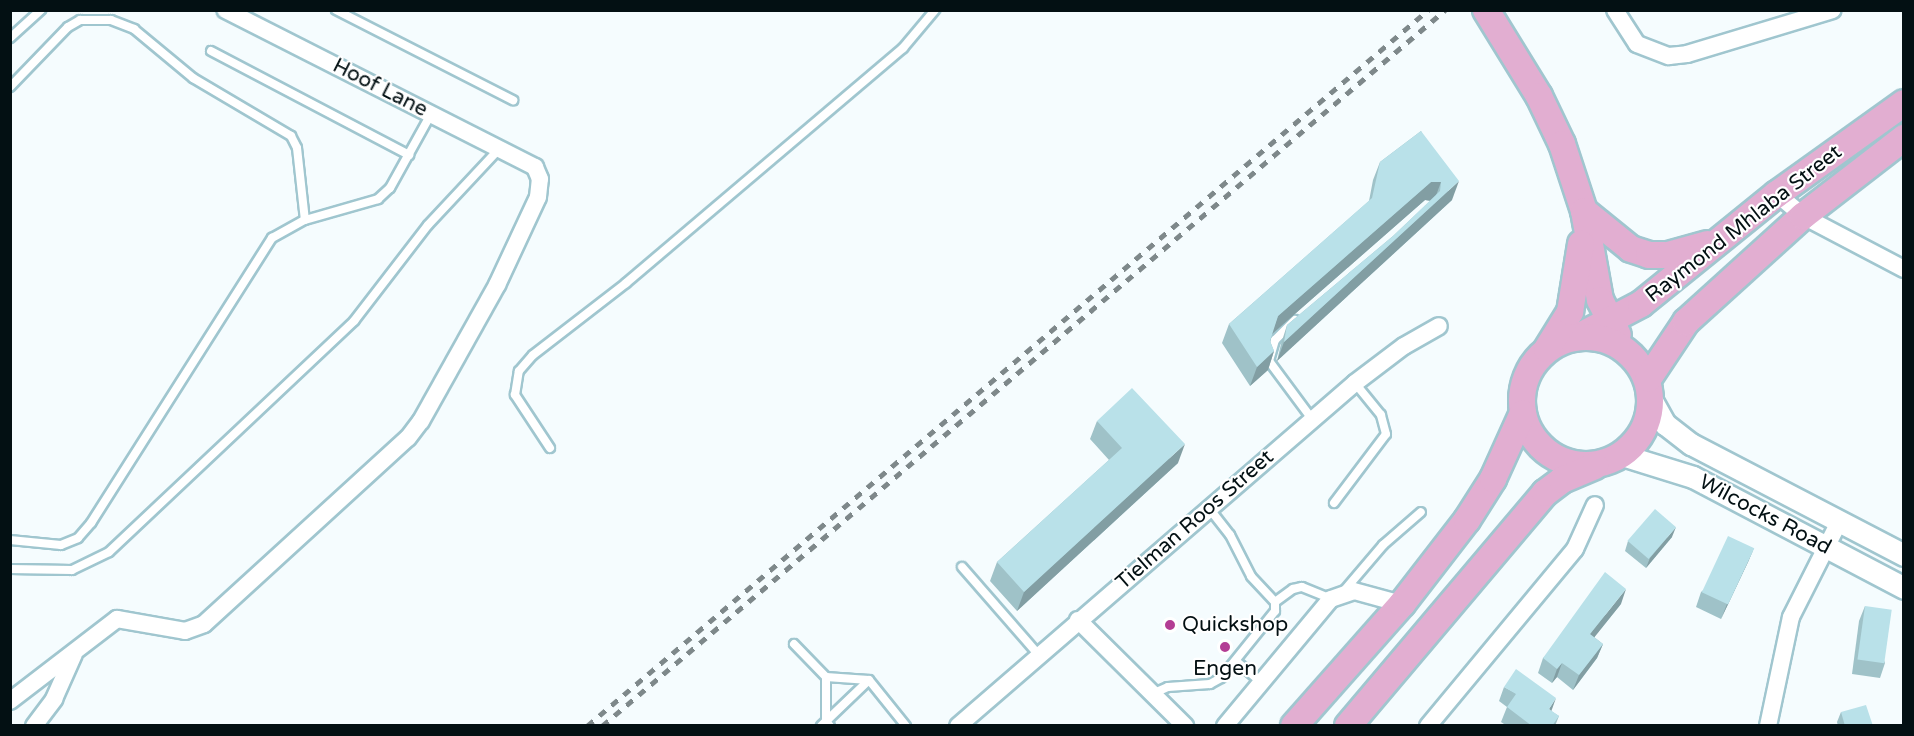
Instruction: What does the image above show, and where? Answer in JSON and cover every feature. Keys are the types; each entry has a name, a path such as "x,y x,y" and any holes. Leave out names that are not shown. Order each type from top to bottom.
{"main road":[{"path":"1486,10 1539,96 1562,144 1584,211 1600,300 1649,389"},
{"name":"Raymond Mhlaba Street","path":"1547,349 1580,336 1641,304 1777,195 1904,103"},
{"name":"Raymond Mhlaba Street","path":"1348,726 1545,493 1562,480 1612,460 1638,440 1648,421 1649,389 1686,322 1803,216 1904,138"},
{"path":"1584,211 1612,237 1649,255 1668,255 1724,238"},
{"path":"1294,726 1402,604 1493,479 1523,413 1526,378 1570,312 1578,279 1584,211"},
{"path":"1580,336 1598,337 1625,349"},
{"path":"1523,413 1530,433 1543,449 1560,460 1581,465 1612,460"}],"street":[{"name":"Hoof Lane","path":"75,654 105,625 117,619 185,631 204,624 415,430 521,237 540,188 535,167 225,10"},
{"path":"1615,10 1637,44 1669,56 1833,10"},
{"path":"1777,195 1803,216 1904,269"},
{"name":"Tielman Roos Street","path":"958,726 1038,654 1355,383 1404,346 1440,326"},
{"name":"Wilcocks Road","path":"1649,389 1665,424 1691,444 1904,555"},
{"name":"Wilcocks Road","path":"1612,460 1693,477 1904,588"},
{"path":"1428,726 1575,549 1595,505"},
{"path":"1773,722 1780,654 1791,617 1839,522"},
{"path":"1225,726 1337,595 1354,591 1402,604"},
{"path":"1078,620 1185,726"},
{"path":"10,700 75,654"},
{"path":"34,726 54,699 75,654"}],"lane":[{"path":"10,38 41,10"},
{"path":"336,10 513,100"},
{"path":"550,447 515,395 519,371 533,355 626,283 903,48 935,10"},
{"path":"10,87 68,27 80,20 111,20 134,29 194,78 291,136 297,148 305,220"},
{"path":"211,51 409,155"},
{"path":"10,540 61,545 78,538 92,523 272,238 305,220 378,199 390,188 431,114"},
{"path":"10,569 72,570 109,552 354,321 428,225 500,148"},
{"path":"1303,314 1275,340 1269,361 1312,419"},
{"path":"1334,503 1386,434 1381,415 1355,383"},
{"path":"1209,507 1230,535 1251,576 1275,602"},
{"path":"1152,694 1180,684 1210,684 1221,678 1271,618 1275,602 1302,587 1337,595 1383,545 1421,512"},
{"path":"962,567 1038,654"},
{"path":"794,644 826,677 869,680 906,726"},
{"path":"1236,661 1262,682"},
{"path":"826,677 826,724"},
{"path":"826,724 869,680"}],"building":[{"path":"1421,131 1459,181 1284,342 1287,325 1393,236 1440,191 1441,182 1431,182 1278,316 1270,341 1274,351 1257,367 1229,324 1372,198 1380,162"},
{"path":"1132,388 1185,444 1024,592 997,562 1122,448 1097,421"},
{"path":"1655,509 1676,527 1649,559 1627,541"},
{"path":"1728,536 1754,548 1728,604 1702,592"},
{"path":"1605,572 1626,589 1590,634 1603,644 1579,675 1562,663 1557,669 1543,658"},
{"path":"1865,606 1892,610 1884,663 1857,659"},
{"path":"1516,669 1556,698 1549,709 1559,716 1552,726 1532,726 1507,707 1516,694 1504,687"},
{"path":"1866,705 1873,726 1845,726 1841,712"}],"railway":[{"path":"587,726 1428,10"},
{"path":"602,726 1445,10"}],"place":[{"name":"Quickshop","path":"1170,625"},
{"name":"Engen","path":"1225,647"}]}
